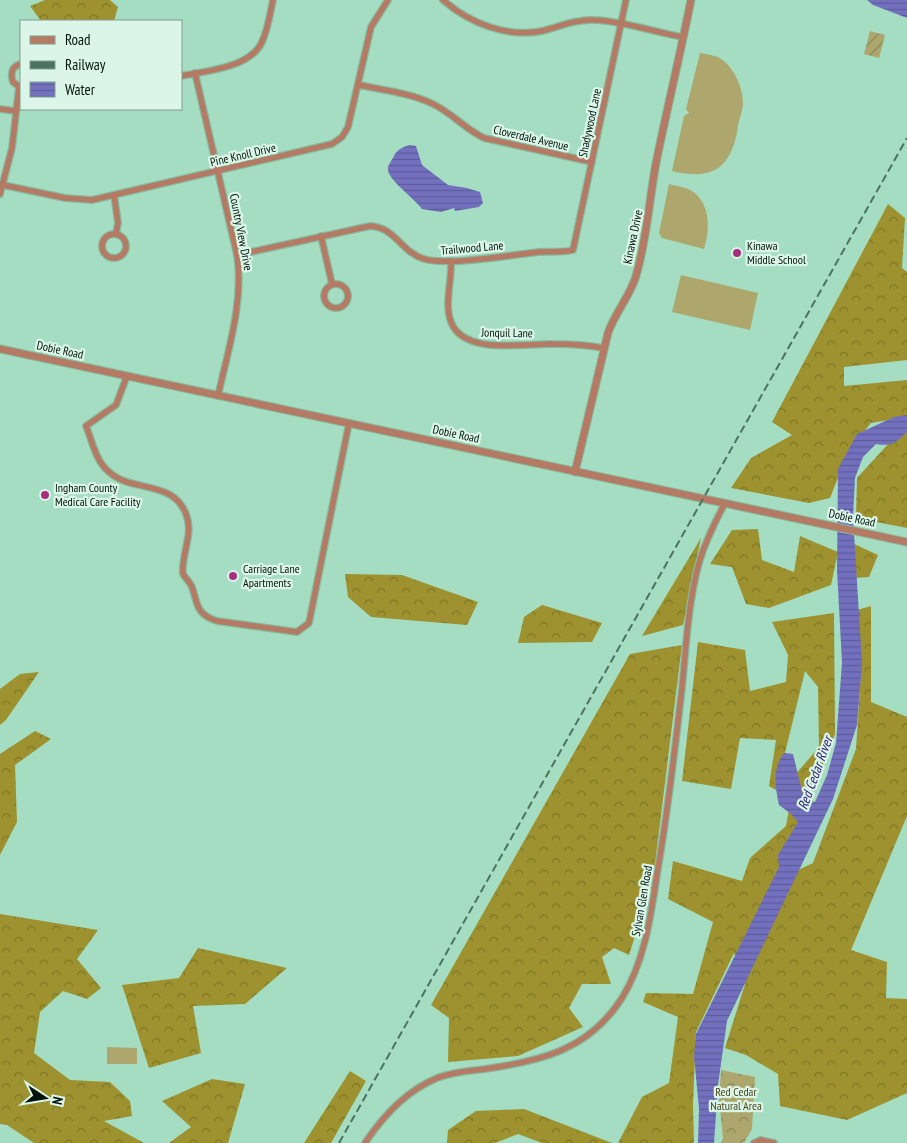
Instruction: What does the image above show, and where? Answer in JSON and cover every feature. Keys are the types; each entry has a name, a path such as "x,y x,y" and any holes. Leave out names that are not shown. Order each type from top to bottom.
{"street":[{"path":"182,76 235,63 254,53 262,42 273,0"},
{"name":"Pine Knoll Drive","path":"3,186 79,200 114,195 332,144 342,137 348,127 371,27 388,0"},
{"path":"443,0 471,20 494,28 514,32 540,31 591,19 622,23 683,36"},
{"name":"Shadywood Lane","path":"573,250 626,0"},
{"name":"Kinawa Drive","path":"575,472 603,348 613,318 632,289 636,275 650,210 656,164 691,0"},
{"path":"0,194 12,148 15,111 20,87 13,82 11,74 15,66 20,64"},
{"name":"Country View Drive","path":"195,73 238,255 240,278 237,311 218,396"},
{"name":"Cloverdale Avenue","path":"359,85 413,96 432,103 484,138 592,162"},
{"path":"0,108 15,111"},
{"path":"114,195 118,223 116,234"},
{"name":"Trailwood Lane","path":"238,255 370,226 380,227 389,231 416,256 430,260 451,261 573,250"},
{"path":"116,234 123,238 126,249 119,258 112,259 104,254 101,246 108,236 116,234"},
{"path":"321,236 332,284"},
{"name":"Jonquil Lane","path":"451,261 449,312 451,323 464,338 485,345 567,344 603,348"},
{"path":"332,284 340,284 348,293 347,301 341,307 333,308 324,300 326,289 332,284"},
{"name":"Dobie Road","path":"0,349 907,542"},
{"path":"127,376 116,405 86,426 102,465 113,476 120,480 164,490 182,506 189,528 183,574 191,586 197,607 203,614 217,621 296,632 309,623 349,423"},
{"name":"Sylvan Glen Road","path":"365,1143 390,1110 425,1084 437,1078 460,1072 530,1062 552,1055 568,1048 589,1034 608,1017 621,999 641,958 656,887 670,792 696,578 704,551 725,503"},
{"path":"755,1142 774,1143"}],"green space":[{"path":"45,0 110,0 118,7 114,20 40,20 30,6"},
{"path":"870,31 885,35 879,58 864,54"},
{"path":"700,53 718,57 733,71 743,97 743,106 735,140 731,152 725,161 718,168 709,172 686,174 672,171 684,116 689,113 686,109"},
{"path":"669,184 692,191 703,203 708,226 704,249 662,238 659,233"},
{"path":"888,204 905,218 902,268 907,272 907,360 844,367 844,386 907,380 907,417 871,423 849,450 830,498 809,503 731,488 751,458 792,435 772,422"},
{"path":"681,275 758,293 750,330 672,312"},
{"path":"907,429 907,528 856,518 857,478 901,430"},
{"path":"758,529 762,560 794,572 800,536 838,552 831,585 769,608 746,604 732,567 710,564 732,530"},
{"path":"701,538 683,625 642,636"},
{"path":"854,544 878,555 869,577 854,578"},
{"path":"345,574 402,575 478,602 467,625 371,617 348,597"},
{"path":"542,605 602,623 592,642 518,643 524,617"},
{"path":"871,606 871,702 907,717 907,816 851,950 887,962 886,998 907,999 907,1093 847,1120 780,1106 778,1074 746,1055 725,1048 745,984 734,953 696,1032 693,1105 694,1143 618,1143 642,1097 669,1083 678,1017 643,1002 646,993 693,994 713,922 668,899 673,861 742,881 750,858 786,826 795,775 819,747 818,687 805,671 776,790 769,786 776,740 740,738 731,789 682,781 698,642 745,650 750,691 786,682 788,655 772,622 834,613 835,734 777,880 813,863 856,749 861,672 857,610"},
{"path":"682,645 653,880 629,955 614,948 602,957 611,984 582,984 569,1008 583,1027 518,1056 448,1062 449,1018 431,1005 630,654"},
{"path":"39,672 6,720 0,725 0,689 20,674"},
{"path":"35,731 51,739 15,765 17,822 0,855 0,754"},
{"path":"0,914 98,930 77,959 101,988 87,999 63,991 40,1012 34,1053 70,1080 110,1082 130,1101 132,1116 104,1121 144,1143 34,1143 7,1125 0,1124"},
{"path":"198,948 287,968 245,1004 193,1006 201,1053 149,1068 122,985 179,978"},
{"path":"107,1047 137,1048 137,1064 107,1064"},
{"name":"Red Cedar Natural Area","path":"721,1070 755,1077 752,1129 744,1143 721,1143 723,1138 719,1099"},
{"path":"350,1071 366,1081 331,1143 304,1143"},
{"path":"212,1079 245,1084 228,1143 169,1143 191,1127 162,1101"},
{"path":"524,1109 612,1143 542,1143 518,1134 495,1143 447,1143 448,1130 476,1111"}],"water":[{"path":"867,0 907,0 907,18 873,5"},
{"path":"410,145 416,146 422,165 448,185 480,192 483,203 479,207 455,211 454,208 441,212 422,209 396,183 388,169 394,155 402,148"},
{"path":"907,415 907,432 893,443 886,445 876,444 863,457 855,478 853,517 862,663 857,725 833,799 727,1021 718,1085 714,1143 698,1143 699,1109 694,1056 696,1034 779,867 778,855 798,822 779,805 776,771 780,759 784,753 793,754 804,799 815,802 827,775 836,743 842,663 837,570 838,469 857,434 894,417"}],"railway":[{"path":"339,1143 907,138"}],"place":[{"name":"Kinawa Middle School","path":"737,253"},
{"name":"Ingham County Medical Care Facility","path":"45,495"},
{"name":"Carriage Lane Apartments","path":"233,576"}],"water label":[{"name":"Red Cedar River","path":"815,773"}]}
